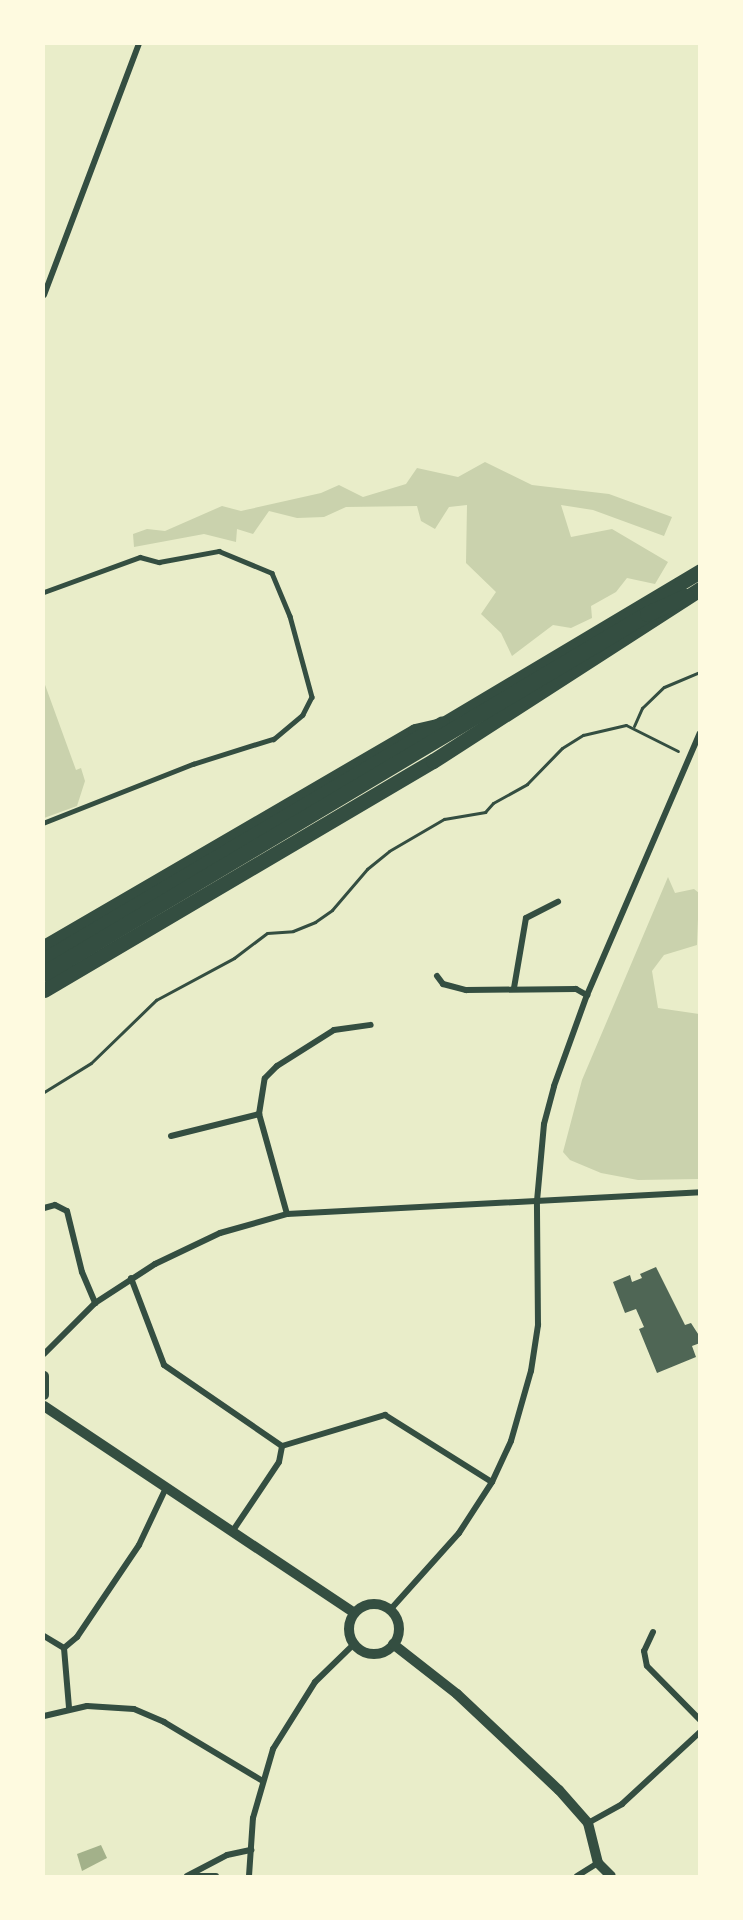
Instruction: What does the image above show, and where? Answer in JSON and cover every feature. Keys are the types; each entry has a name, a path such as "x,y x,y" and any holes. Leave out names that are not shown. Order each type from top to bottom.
{"highway":[{"path":"44,974 648,614 693,593"},
{"path":"44,961 442,725"}],"main road":[{"path":"44,947 415,731 442,725 699,571"},
{"path":"44,990 433,761 654,622 693,593"}],"street":[{"path":"44,295 139,44"},
{"path":"390,1610 447,1549 492,1482 525,1398 535,1347 540,1304 537,1201 543,1124 566,1046 699,733"},
{"path":"514,988 526,918 558,902"},
{"path":"437,976 443,984 466,990 576,989 587,996"},
{"path":"287,1214 258,1114 265,1078 277,1066 334,1030 371,1024"},
{"path":"171,1136 258,1114"},
{"path":"44,1354 95,1303 131,1278 198,1242 287,1214 366,1207 699,1192"},
{"path":"44,1208 55,1205 68,1211 82,1272 95,1303"},
{"path":"131,1278 164,1365 282,1446"},
{"path":"44,1376 44,1395"},
{"path":"44,1406 354,1614"},
{"path":"282,1446 385,1415 492,1482"},
{"path":"232,1532 279,1462 282,1446"},
{"path":"69,1708 64,1648 76,1636 139,1545 166,1488"},
{"path":"372,1604 390,1610 398,1625 393,1644 374,1653 354,1644 349,1631 354,1614 372,1604"},
{"path":"653,1632 644,1651 647,1666 699,1720"},
{"path":"44,1636 64,1648"},
{"path":"249,1876 261,1780 286,1724 303,1697 354,1644"},
{"path":"393,1644 495,1728 588,1822 598,1863 611,1876"},
{"path":"44,1716 69,1708 115,1706 134,1709 164,1722 261,1780"},
{"path":"588,1822 622,1804 699,1732"},
{"path":"187,1876 227,1855 251,1850"},
{"path":"577,1876 598,1863"},
{"path":"198,1876 216,1876"}],"lane":[{"path":"44,592 140,557 159,562 219,551 272,573 290,616 312,697 303,715 274,739 194,764 44,823"}],"path":[{"path":"634,726 642,708 664,687 699,672"},
{"path":"44,1092 91,1063 156,1000 234,958 267,933 293,931 324,916 367,869 420,831 444,819 485,812 493,803 527,784 562,748 583,735 603,728 634,726 678,751"}],"shaded area":[{"path":"485,462 532,485 609,494 672,517 664,536 593,510 561,505 571,537 612,529 668,562 655,584 627,578 616,592 591,606 592,618 571,628 553,625 512,656 501,633 481,614 496,592 466,563 467,505 449,507 435,529 421,521 417,506 346,507 324,517 297,518 269,511 253,534 237,529 236,542 204,534 134,547 133,534 147,529 165,531 222,506 241,511 321,493 339,485 363,497 406,484 417,468 458,477"},
{"path":"44,682 76,770 81,768 85,781 77,806 44,818"},
{"path":"668,877 675,893 694,889 699,893 697,945 664,955 652,971 658,1008 699,1014 699,1179 638,1180 601,1173 570,1160 563,1152 582,1080"},
{"path":"101,1845 107,1858 82,1871 77,1854"}],"building":[{"path":"656,1267 685,1325 691,1323 700,1337 700,1343 692,1346 696,1357 657,1373 639,1329 644,1327 636,1309 625,1313 613,1282 630,1275 632,1282 642,1278 640,1274"}]}
